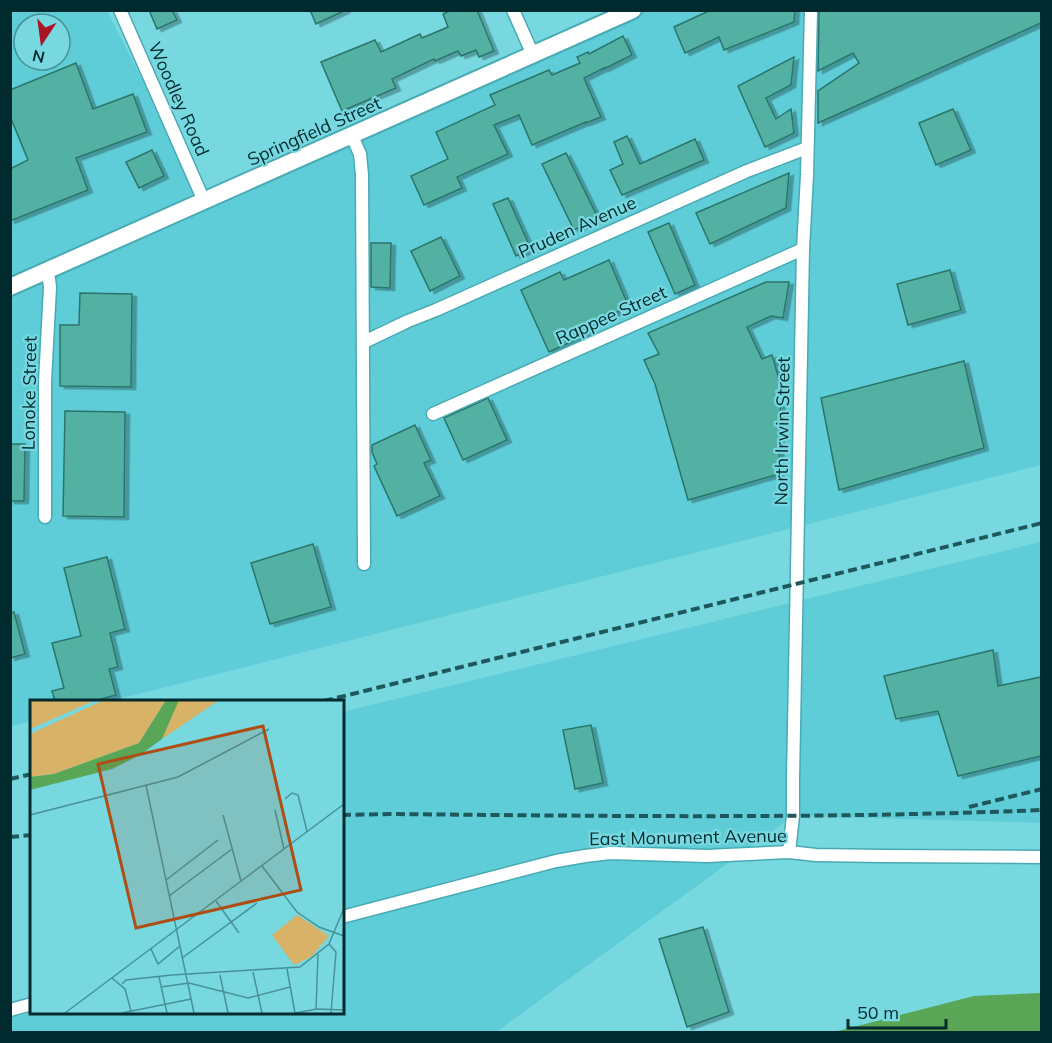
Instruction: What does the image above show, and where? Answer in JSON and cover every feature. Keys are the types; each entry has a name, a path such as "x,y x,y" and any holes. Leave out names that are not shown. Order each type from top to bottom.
{"main road":[{"name":"Springfield Street","path":"10,287 633,10"}],"street":[{"name":"Woodley Road","path":"120,10 204,201"},
{"path":"513,10 532,55"},
{"name":"North Irwin Street","path":"789,852 793,816 803,249 811,10"},
{"path":"352,136 360,154 362,175 364,564"},
{"name":"Pruden Avenue","path":"364,342 747,171 807,148"},
{"name":"Rappee Street","path":"433,414 803,249"},
{"name":"Lonoke Street","path":"45,271 50,287 45,382 45,517"},
{"name":"East Monument Avenue","path":"344,916 556,861 610,853 707,855 789,852 816,855 1041,857"},
{"path":"10,1010 30,1005"}],"shaded area":[{"path":"11,11 107,11 205,201 645,11 1041,11 1041,465 115,700 30,700 30,721 11,726"},
{"path":"1041,542 1041,823 793,816 496,1032 11,1032 11,1018 31,1013 344,1013 344,712"},
{"path":"1041,993 1041,1032 834,1032 974,996"}],"building":[{"path":"149,10 172,10 177,20 157,29"},
{"path":"310,10 346,10 316,24"},
{"path":"451,10 477,10 494,51 479,57 476,50 461,56 458,51 435,61 434,59 392,79 396,88 342,111 321,62 375,40 381,52 420,34 422,38 448,27 443,14"},
{"path":"711,10 795,10 794,22 724,50 719,37 685,53 674,27"},
{"path":"822,10 1041,10 1041,23 818,123 818,91 859,63 853,53 818,71 819,12"},
{"path":"623,36 632,55 584,78 601,117 532,145 519,115 494,125 508,154 457,177 462,188 424,205 411,176 448,159 436,132 495,105 490,95 549,70 552,75 580,63 577,57 588,52 589,54"},
{"path":"794,57 791,85 766,98 776,119 791,109 794,133 765,147 738,86"},
{"path":"76,63 93,109 133,94 147,132 76,158 88,190 10,221 10,169 28,160 10,116 10,90 54,72 72,72 72,65"},
{"path":"953,109 971,150 936,165 919,123"},
{"path":"627,136 640,164 695,139 704,160 622,195 610,170 623,164 614,142"},
{"path":"152,150 164,176 139,188 126,162"},
{"path":"566,153 598,218 574,230 542,164"},
{"path":"789,173 786,208 710,244 696,213"},
{"path":"508,198 531,249 516,256 493,204"},
{"path":"669,223 695,285 675,294 648,232"},
{"path":"441,237 460,276 430,291 411,251"},
{"path":"371,243 391,243 390,288 371,287"},
{"path":"609,260 629,307 585,326 588,334 549,352 521,290 560,272 564,280"},
{"path":"950,270 961,310 908,325 897,284"},
{"path":"766,282 789,282 783,318 771,316 747,327 762,359 772,355 781,386 779,474 688,500 655,384 644,360 659,354 648,333"},
{"path":"80,293 132,294 131,387 60,386 60,325 79,325"},
{"path":"964,361 984,448 839,490 821,398"},
{"path":"488,398 507,440 463,460 444,418"},
{"path":"65,411 125,412 124,517 63,516"},
{"path":"415,425 431,460 424,463 440,496 397,516 374,466 377,464 372,445"},
{"path":"10,444 25,444 24,501 10,501"},
{"path":"313,544 331,607 270,624 251,563"},
{"path":"107,557 125,629 110,633 118,667 109,669 116,695 98,700 55,700 52,691 64,688 52,643 81,636 64,568"},
{"path":"14,612 25,654 10,658 10,613"},
{"path":"993,650 998,686 1041,677 1041,756 958,776 938,711 896,719 884,676"},
{"path":"591,725 603,783 575,789 563,730"},
{"path":"703,927 729,1012 687,1027 659,939"}],"railway":[{"path":"328,700 1042,523"},
{"path":"10,779 30,774"},
{"path":"969,807 1042,789"},
{"path":"344,815 797,816 1042,810"},
{"path":"10,837 30,835"}]}
